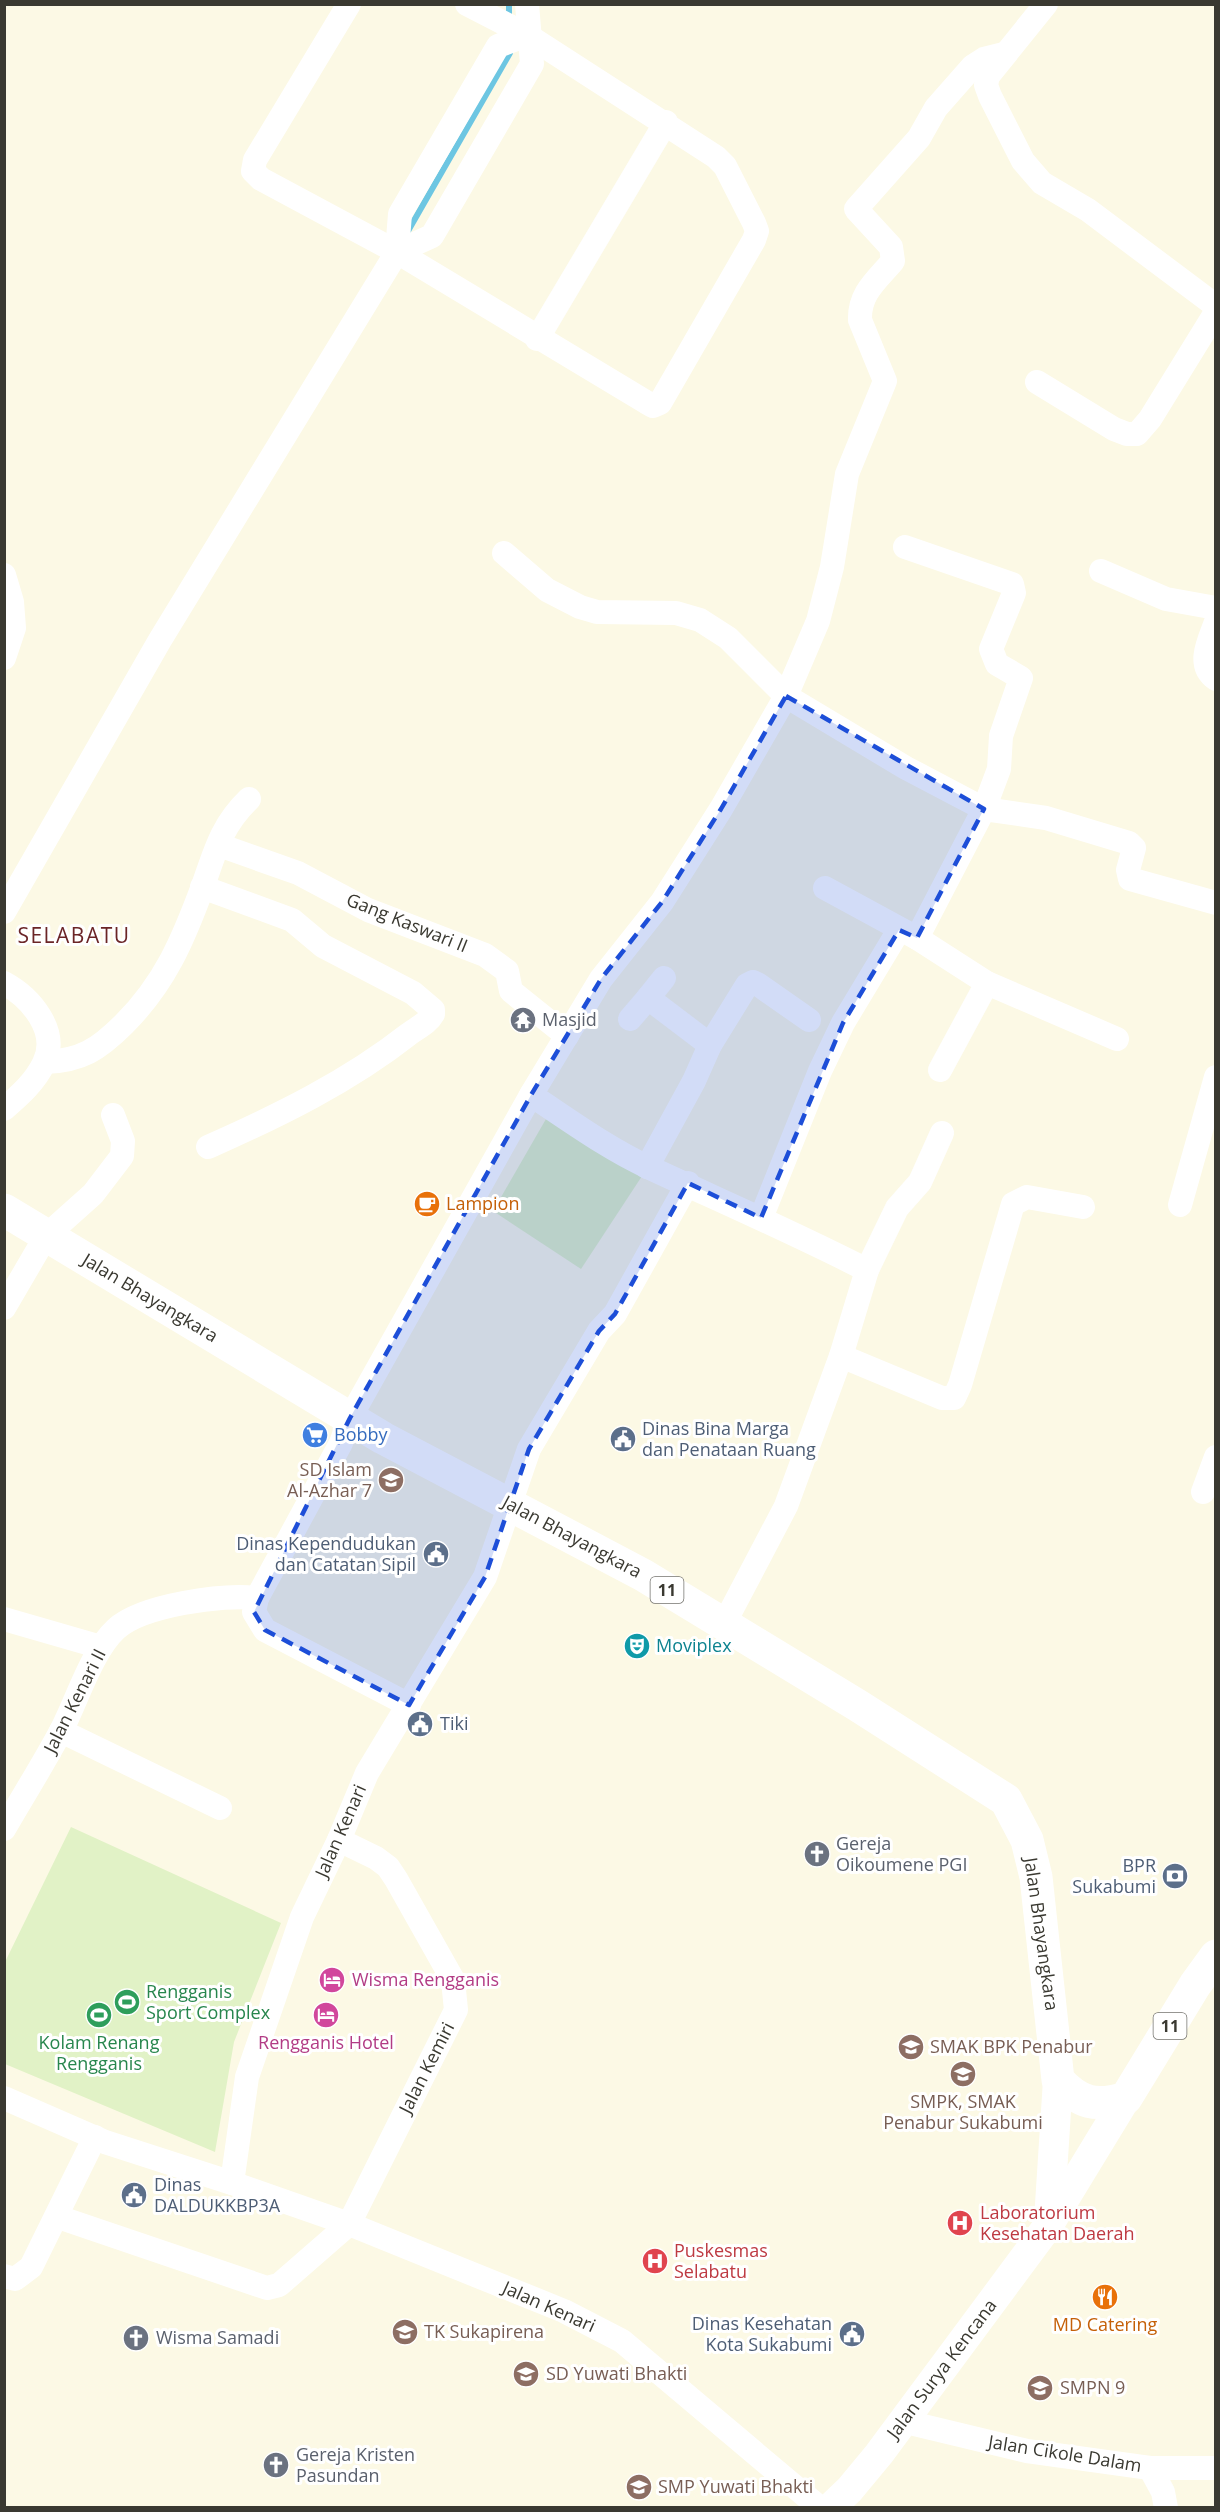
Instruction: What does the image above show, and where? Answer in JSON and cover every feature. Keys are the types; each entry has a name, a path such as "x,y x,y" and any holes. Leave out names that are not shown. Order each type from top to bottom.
{"highway":[{"name":"Jalan Bhayangkara","path":"4,1210 383,1438 642,1575 1006,1800 1028,1840 1036,1877 1058,2080"},
{"name":"Jalan Surya Kencana","path":"1126,2098 1215,1956"},
{"path":"1058,2080 1070,2094 1086,2102 1106,2104 1126,2098"}],"main road":[{"path":"1048,2226 1058,2080"},
{"name":"Jalan Surya Kencana","path":"830,2508 850,2489 1048,2226 1126,2098"}],"street":[{"path":"349,4 255,160 253,171 261,179 396,252 537,339 653,406 660,403 758,231 722,162 666,122 527,35 467,4"},
{"path":"396,252 432,236 531,64 527,35 527,4"},
{"path":"1046,4 1004,54 988,76 986,85 1023,161 1042,183 1115,229 1149,258 1215,306"},
{"path":"4,912 160,640 396,252 400,214 498,46 527,35"},
{"path":"409,1705 265,1630 254,1612 257,1598 341,1443 350,1418 531,1095 602,979 662,902 721,810 786,696 818,621 832,567 848,474 885,381 860,320 860,313 861,300 893,261 891,248 856,209 919,138 936,108 973,66 984,58 1004,54"},
{"path":"537,339 666,122"},
{"path":"1037,382 1114,429 1127,435 1137,434 1150,419 1215,312"},
{"path":"761,1218 838,1032 908,934 984,809 999,769 1001,736 1021,681 1020,675 997,664 991,649 1013,597 1014,587 1008,582 905,547"},
{"path":"504,553 547,590 580,607 597,612 676,613 700,620 728,638 786,696 906,768 984,809 1046,818 1129,843 1134,848 1128,870 1130,879 1215,903"},
{"path":"1101,571 1166,599 1215,608"},
{"path":"4,575 12,602 14,628 4,658"},
{"path":"1215,622 1204,665 1208,674 1215,679"},
{"path":"45,1062 72,1059 98,1049 143,1006 172,960 230,819 249,799"},
{"name":"Gang Kaswari II","path":"219,845 298,873 368,910 485,955 507,970 511,991 567,1036"},
{"path":"202,887 292,920 323,946 418,996 433,1010 433,1014 397,1043 350,1075 280,1114 208,1147"},
{"path":"825,888 908,934 987,983 1117,1039"},
{"path":"630,1019 664,978"},
{"path":"647,1167 694,1081 710,1045 741,993 753,982 809,1020"},
{"path":"4,983 21,993 44,1021 47,1037 45,1062 30,1085 4,1109"},
{"path":"940,1070 987,983"},
{"path":"648,998 710,1045"},
{"path":"1180,1205 1215,1077"},
{"path":"531,1095 586,1132 647,1167 687,1183 867,1270"},
{"path":"4,1308 46,1236 93,1194 122,1156 123,1142 113,1115"},
{"path":"724,1624 786,1506 841,1356 867,1270 897,1209 920,1182 942,1132"},
{"name":"Jalan Kenari","path":"232,2183 247,2077 302,1917 339,1840 367,1773 485,1577 529,1449 598,1331 615,1314 687,1183"},
{"path":"841,1356 942,1398 954,1398 960,1385 1013,1204 1027,1197 1083,1208"},
{"path":"1203,1492 1215,1457"},
{"name":"Jalan Kenari II","path":"4,1829 61,1731 101,1647 114,1630 132,1619 204,1598 236,1596 257,1598"},
{"path":"4,1619 101,1647"},
{"path":"61,1731 220,1808"},
{"name":"Jalan Kemiri","path":"339,1840 388,1867 448,1968 456,1988 456,2010 349,2224"},
{"name":"Jalan Kenari","path":"4,2098 95,2137 349,2224 564,2311 622,2341 820,2508"},
{"path":"4,2276 15,2279 31,2267 58,2217 95,2137"},
{"path":"58,2217 267,2288 279,2286 349,2224"},
{"name":"Jalan Cikole Dalam","path":"902,2421 1027,2451 1150,2468 1163,2492 1166,2508"},
{"path":"1150,2468 1215,2468"}],"highlighted area":[{"path":"786,696 984,809 917,938 899,930 843,1023 761,1218 688,1183 615,1314 599,1331 529,1449 485,1577 409,1705 265,1630 254,1612 350,1418 531,1095 601,979 662,902 721,809"}],"green space":[{"path":"546,1119 644,1173 581,1269 493,1211"},
{"name":"Rengganis Sport Complex","path":"71,1827 281,1923 234,2042 215,2152 5,2064 5,1962"}],"waterway":[{"path":"509,4 509,19"},
{"path":"408,231 510,53"}],"place":[{"name":"Masjid","path":"523,1020"},
{"name":"Lampion","path":"427,1204"},
{"name":"Bobby","path":"315,1435"},
{"name":"Dinas Bina Marga dan Penataan Ruang","path":"623,1439"},
{"name":"SD Islam Al-Azhar 7","path":"391,1480"},
{"name":"Dinas Kependudukan dan Catatan Sipil","path":"436,1554"},
{"name":"Moviplex","path":"637,1646"},
{"name":"Tiki","path":"420,1724"},
{"name":"Gereja Oikoumene PGI","path":"817,1854"},
{"name":"BPR Sukabumi","path":"1175,1876"},
{"name":"Wisma Rengganis","path":"332,1980"},
{"name":"Rengganis Sport Complex","path":"127,2002"},
{"name":"Kolam Renang Rengganis","path":"99,2015"},
{"name":"Rengganis Hotel","path":"326,2015"},
{"name":"SMAK BPK Penabur","path":"911,2047"},
{"name":"SMPK, SMAK Penabur Sukabumi","path":"963,2074"},
{"name":"Dinas DALDUKKBP3A","path":"134,2195"},
{"name":"Laboratorium Kesehatan Daerah","path":"960,2223"},
{"name":"Puskesmas Selabatu","path":"655,2261"},
{"name":"MD Catering","path":"1105,2297"},
{"name":"TK Sukapirena","path":"405,2332"},
{"name":"Dinas Kesehatan Kota Sukabumi","path":"852,2334"},
{"name":"Wisma Samadi","path":"136,2338"},
{"name":"SD Yuwati Bhakti","path":"526,2374"},
{"name":"SMPN 9","path":"1040,2388"},
{"name":"Gereja Kristen Pasundan","path":"276,2465"},
{"name":"SMP Yuwati Bhakti","path":"639,2487"}],"district":[{"name":"SELABATU","path":"74,936"}]}
